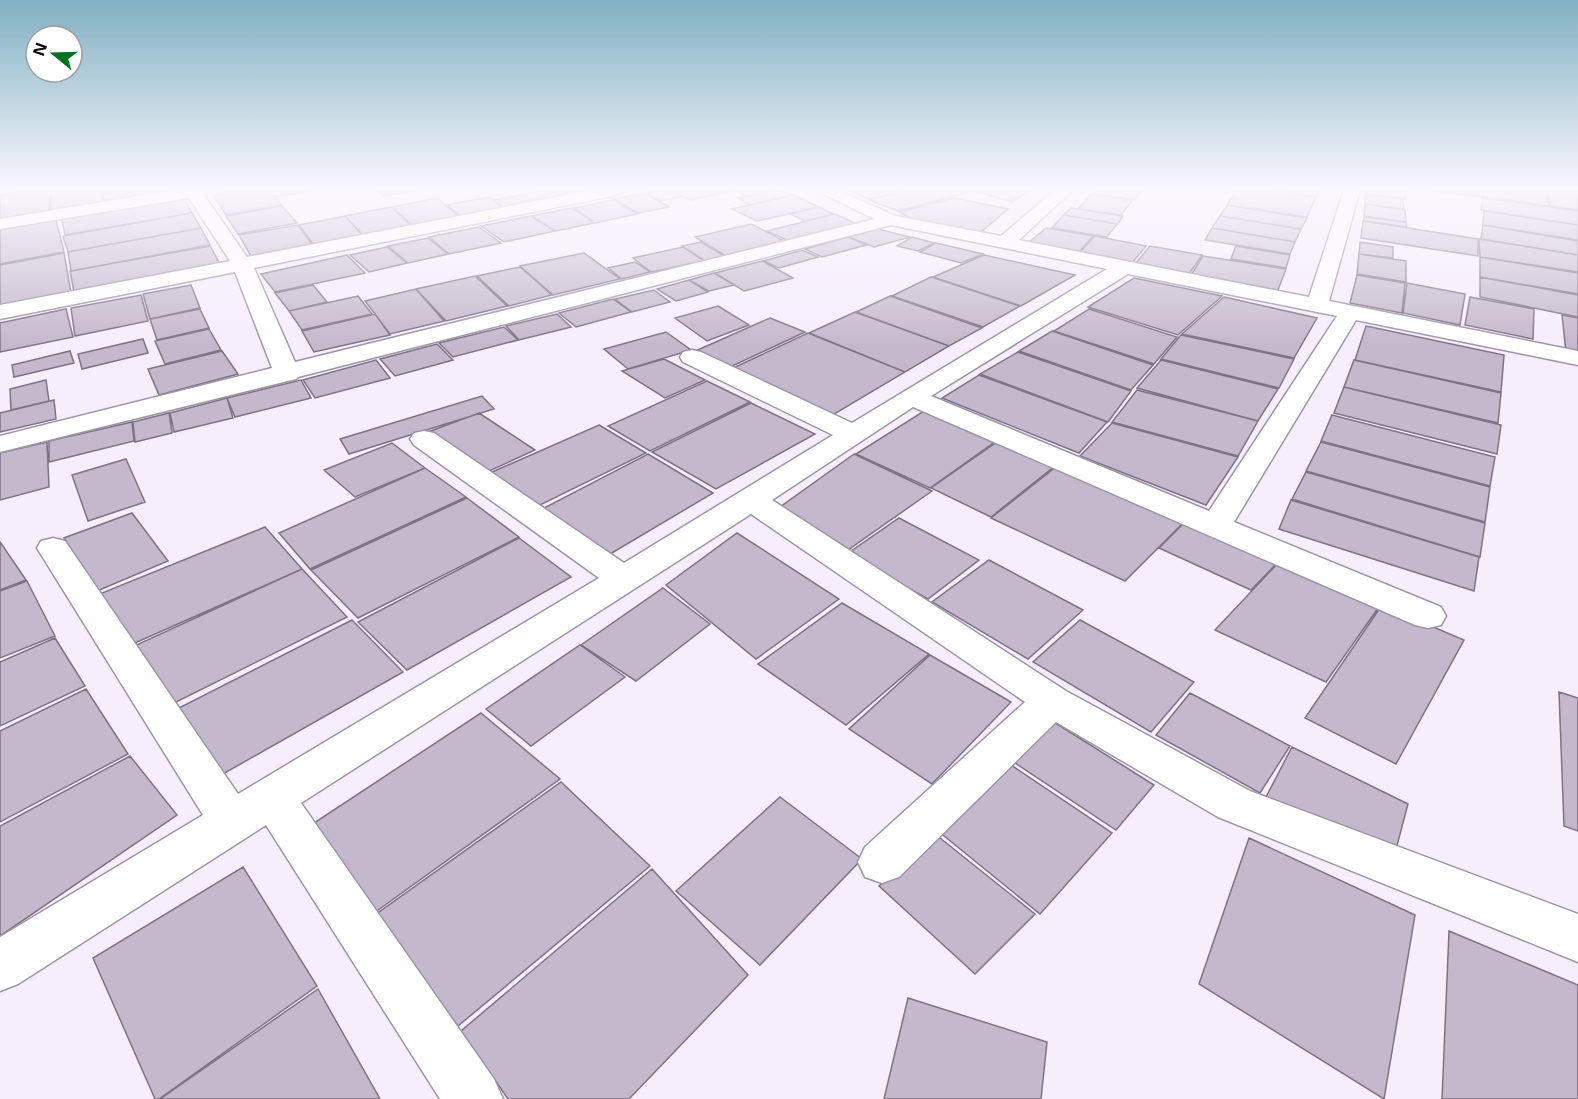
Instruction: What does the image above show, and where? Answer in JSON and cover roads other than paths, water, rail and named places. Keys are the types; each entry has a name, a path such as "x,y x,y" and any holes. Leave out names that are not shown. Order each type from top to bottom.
{"street":[{"path":"228,241 242,264 287,374"},
{"path":"0,312 357,241"},
{"path":"0,444 287,374 808,241"},
{"path":"997,241 1578,358"},
{"path":"1317,305 1336,241"},
{"path":"0,966 752,500 911,397 1125,267"},
{"path":"1215,525 1350,311"},
{"path":"692,357 854,434"},
{"path":"911,397 1428,616"},
{"path":"424,439 623,579"},
{"path":"752,500 1052,701 1234,804 1578,938"},
{"path":"53,548 474,1099"},
{"path":"882,862 1052,701"}]}
